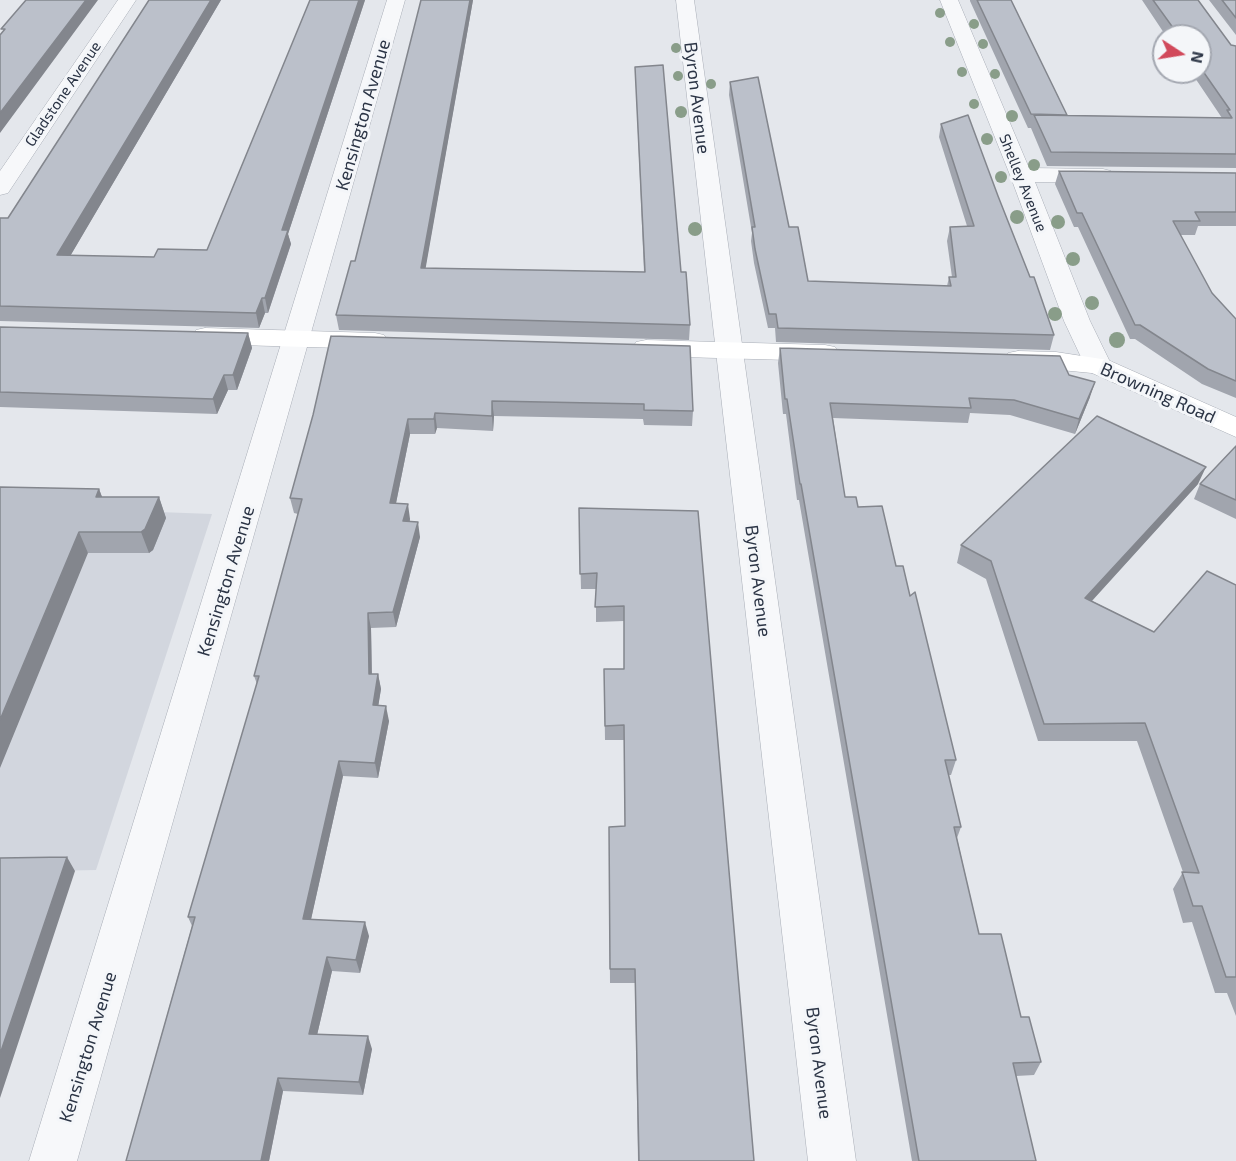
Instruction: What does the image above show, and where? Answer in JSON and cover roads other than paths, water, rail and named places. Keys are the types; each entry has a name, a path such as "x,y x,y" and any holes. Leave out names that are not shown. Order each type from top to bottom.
{"main road":[{"path":"179,336 405,342"},
{"path":"621,348 845,354"},
{"name":"Browning Road","path":"997,358 1056,360 1098,366 1236,428"}],"street":[{"name":"Gladstone Avenue","path":"0,188 127,0"},
{"name":"Kensington Avenue","path":"53,1161 298,339 396,0"},
{"name":"Byron Avenue","path":"685,0 832,1161"},
{"name":"Shelley Avenue","path":"949,0 1021,175 1077,321 1098,366"},
{"path":"1021,175 1123,176"}]}
